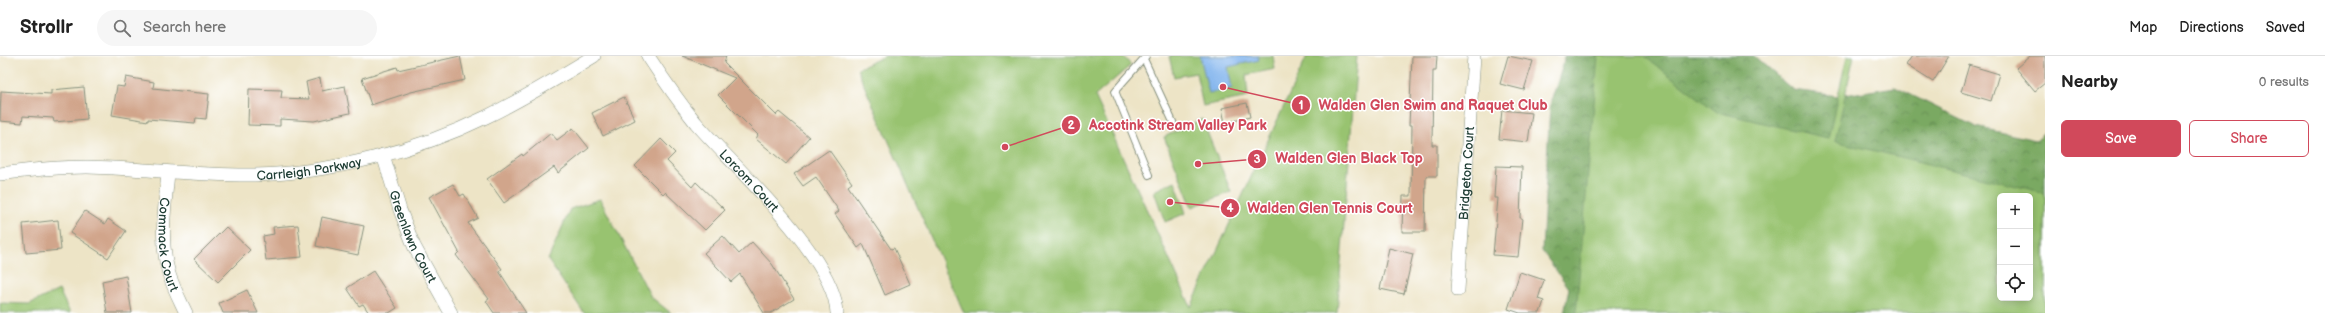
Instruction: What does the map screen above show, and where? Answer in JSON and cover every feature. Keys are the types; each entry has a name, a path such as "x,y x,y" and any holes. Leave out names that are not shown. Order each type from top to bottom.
{"street":[{"name":"Carrleigh Parkway","path":"0,174 38,169 86,167 168,173 256,175 290,172 384,155 426,142 485,118 543,87 594,56"},
{"name":"Lorcom Court","path":"648,56 696,122 780,214 825,273 836,303 837,313"},
{"name":"Bridgeton Court","path":"1458,290 1474,56"},
{"name":"Greenlawn Court","path":"384,155 400,210 414,246 451,313"},
{"name":"Commack Court","path":"168,173 163,233 164,254 171,282 186,313"}],"lane":[{"path":"1149,175 1115,91 1145,57 1173,122"}],"green space":[{"path":"885,56 1123,56 1131,65 1095,96 1191,307 1307,56 1357,56 1337,313 964,313 857,69"},
{"path":"1169,56 1273,56 1275,69 1246,75 1248,97 1203,106 1196,73 1174,77"},
{"path":"1564,56 1754,56 1793,90 1838,96 1895,87 1976,127 2036,140 2045,131 2045,313 1564,313 1569,288 1542,251 1550,105 1563,65"},
{"path":"1598,56 1644,56 1717,112 1828,138 1847,56 1854,56 1835,141 2045,193 2045,313 1576,313"},
{"path":"1202,119 1231,192 1192,207 1164,137"},
{"path":"1175,181 1186,213 1165,222 1154,191"},
{"path":"600,199 651,297 671,313 584,313 548,260 570,209"},
{"path":"59,290 70,313 0,313 0,303 29,304"}],"water":[{"path":"1200,56 1258,56 1259,60 1228,67 1232,88 1209,93"}],"building":[{"path":"460,56 465,80 411,92 371,105 362,78 397,67 398,70"},
{"path":"682,56 726,56 724,63 776,115 779,112 809,137 786,164 756,139 758,135 718,95 735,78"},
{"path":"1412,56 1437,56 1436,70 1433,70 1432,145 1437,145 1437,176 1426,176 1425,232 1402,232 1403,196 1411,196 1412,125 1409,125"},
{"path":"1508,56 1533,61 1524,90 1500,84"},
{"path":"1912,56 1949,56 1933,82 1906,65"},
{"path":"2030,56 2045,56 2045,83 2035,91 2016,68"},
{"path":"1969,65 1999,74 1991,101 1961,92"},
{"path":"126,77 154,82 153,88 209,94 206,119 196,118 195,123 148,119 148,121 112,115 117,86 124,87"},
{"path":"320,78 322,91 345,86 350,113 314,121 280,119 280,126 248,125 249,89 282,90 281,98 309,99 306,82"},
{"path":"84,87 87,119 54,122 53,118 23,116 22,123 0,121 1,91 51,94 51,90"},
{"path":"624,97 635,120 603,136 592,113"},
{"path":"1247,103 1250,117 1225,123 1222,108"},
{"path":"1502,110 1532,113 1528,142 1499,139"},
{"path":"573,128 589,148 558,173 554,167 504,203 487,179 522,154 523,156 551,133 557,140"},
{"path":"661,139 675,153 667,161 692,187 696,182 725,210 705,230 665,192 663,194 635,166"},
{"path":"829,150 852,183 848,186 891,249 894,248 910,284 885,295 863,244 858,248 835,214 839,211 816,177 803,186 794,174"},
{"path":"1496,166 1522,167 1520,218 1522,218 1518,257 1493,255 1498,198 1494,198"},
{"path":"453,184 460,196 464,194 478,218 468,223 502,269 499,271 526,313 494,313 486,301 489,299 456,255 459,252 429,197"},
{"path":"85,211 105,224 108,219 126,231 108,258 70,233"},
{"path":"322,217 364,226 358,255 316,246"},
{"path":"58,220 61,250 26,253 23,224"},
{"path":"298,225 302,257 266,260 263,236 274,234 273,227"},
{"path":"226,227 250,250 218,282 194,259"},
{"path":"723,236 739,254 752,242 772,264 794,299 771,313 764,313 740,274 731,282 704,253"},
{"path":"1389,248 1413,254 1404,294 1380,289"},
{"path":"373,271 397,308 389,313 369,313 363,304 359,306 347,288"},
{"path":"1520,272 1544,280 1538,299 1544,301 1540,313 1520,313 1508,309"},
{"path":"126,276 132,313 107,313 102,281"},
{"path":"247,290 258,313 223,313 219,303"}],"place":[{"name":"Walden Glen Swim and Raquet Club","path":"1223,87"},
{"name":"Accotink Stream Valley Park","path":"1005,147"},
{"name":"Walden Glen Black Top","path":"1198,164"},
{"name":"Walden Glen Tennis Court","path":"1170,202"}]}
